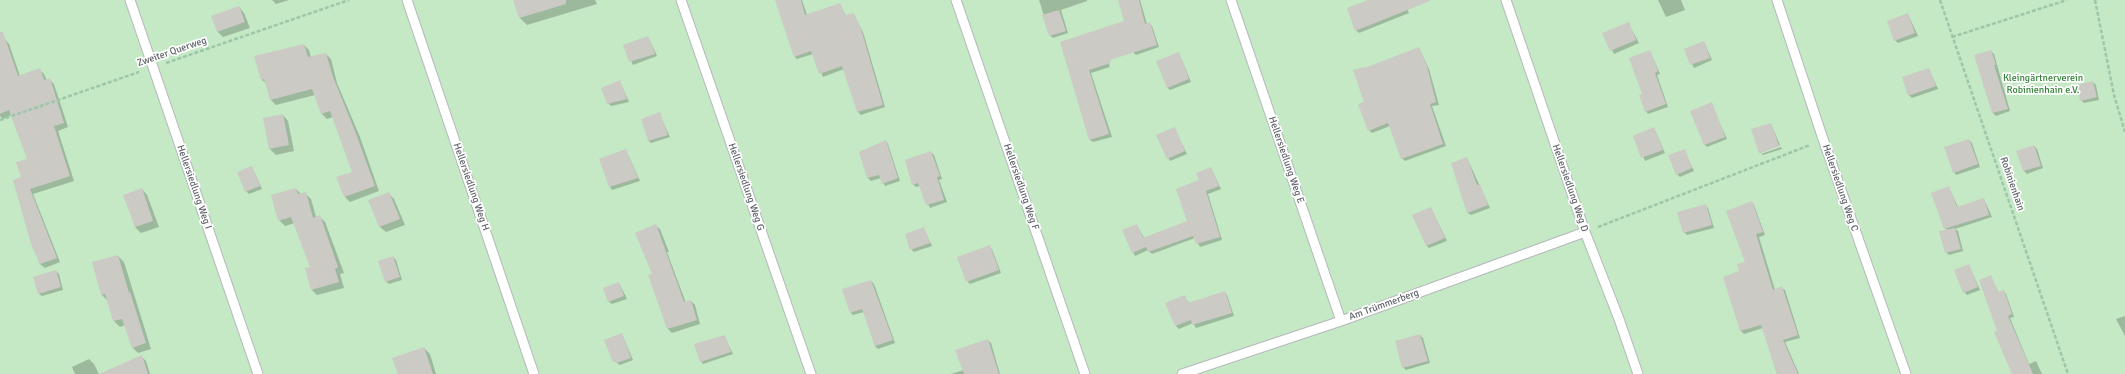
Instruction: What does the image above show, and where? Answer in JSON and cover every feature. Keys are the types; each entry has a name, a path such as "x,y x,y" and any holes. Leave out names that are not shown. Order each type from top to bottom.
{"lane":[{"name":"Hellersiedlung Weg I","path":"130,0 258,374"},
{"name":"Hellersiedlung Weg H","path":"407,0 534,374"},
{"name":"Hellersiedlung Weg G","path":"681,0 812,374"},
{"name":"Hellersiedlung Weg F","path":"956,0 1085,374"},
{"name":"Hellersiedlung Weg E","path":"1231,0 1341,321"},
{"name":"Hellersiedlung Weg D","path":"1506,0 1585,232 1619,319 1638,374"},
{"name":"Hellersiedlung Weg C","path":"1777,0 1823,139 1906,374"},
{"name":"Am Trümmerberg","path":"1182,374 1341,321 1585,232"}],"path":[{"name":"Zweiter Querweg","path":"0,120 349,0"},
{"name":"Robinienhain","path":"1940,0 2068,374"},
{"path":"1952,38 2067,0"},
{"path":"2095,0 2114,95 2125,132"},
{"path":"1585,232 1823,139"}],"green space":[{"name":"Kleingärtnerverein Robinienhain e.V.","path":"0,0 2125,0 2125,374 0,374"}],"building":[{"path":"513,0 566,0 566,4 519,18"},
{"path":"775,0 801,0 805,15 840,3 845,15 854,13 861,29 883,105 857,112 842,66 819,74 811,51 794,57"},
{"path":"1118,0 1139,0 1145,24 1150,22 1157,45 1110,60 1111,63 1089,70 1109,134 1089,140 1060,42 1124,21"},
{"path":"1368,0 1430,1 1355,31 1347,8"},
{"path":"239,6 245,22 217,32 211,16"},
{"path":"1059,10 1066,31 1049,36 1042,15"},
{"path":"1908,13 1915,33 1894,41 1887,21"},
{"path":"1629,22 1636,40 1610,51 1602,33"},
{"path":"0,32 3,32 18,76 40,68 44,80 50,78 64,123 54,126 70,176 30,189 57,258 40,264 31,244 13,180 21,177 16,162 27,159 9,110 0,114"},
{"path":"648,36 655,54 629,62 623,45"},
{"path":"1704,41 1710,58 1690,65 1684,49"},
{"path":"304,44 308,57 326,53 333,77 375,186 344,197 336,177 352,172 330,111 321,114 312,89 270,100 264,79 261,80 254,56"},
{"path":"1419,47 1427,66 1436,102 1430,104 1443,144 1401,159 1388,123 1368,131 1358,104 1364,102 1353,70 1370,66"},
{"path":"1650,50 1658,71 1655,73 1666,104 1645,112 1639,95 1642,94 1629,58"},
{"path":"1991,50 1996,65 1994,65 2008,109 1992,113 1974,55"},
{"path":"1179,52 1189,79 1167,88 1156,61"},
{"path":"1929,68 1936,86 1908,96 1902,77"},
{"path":"620,80 627,99 607,104 601,88"},
{"path":"2093,81 2097,97 2080,101 2077,85"},
{"path":"1712,102 1725,137 1704,145 1690,111"},
{"path":"660,112 668,135 648,141 641,119"},
{"path":"283,114 289,145 269,149 263,118"},
{"path":"1771,123 1779,146 1759,153 1751,129"},
{"path":"1175,127 1185,151 1167,159 1156,135"},
{"path":"1654,127 1663,150 1641,158 1633,136"},
{"path":"1969,139 1978,164 1953,173 1944,147"},
{"path":"886,140 898,178 882,184 879,175 867,178 859,152"},
{"path":"2034,145 2041,166 2023,171 2016,151"},
{"path":"626,149 638,178 609,187 599,159"},
{"path":"1685,149 1692,168 1676,175 1668,155"},
{"path":"931,151 940,176 937,177 944,200 926,205 918,183 912,185 905,160"},
{"path":"1467,157 1477,185 1480,184 1488,205 1467,213 1451,163"},
{"path":"252,166 260,186 245,192 237,172"},
{"path":"1211,167 1219,186 1206,191 1220,237 1196,244 1193,236 1148,252 1146,247 1132,253 1122,230 1137,224 1143,238 1187,221 1176,189 1199,180 1196,173"},
{"path":"1949,186 1957,207 1984,198 1989,215 1944,229 1931,193"},
{"path":"142,188 153,221 135,227 123,195"},
{"path":"296,188 298,194 306,192 313,218 320,215 338,267 335,269 339,282 311,290 305,268 310,267 291,217 278,221 271,195"},
{"path":"389,192 400,219 379,227 368,200"},
{"path":"1752,201 1763,232 1756,234 1773,290 1782,286 1798,335 1783,340 1798,374 1777,374 1761,325 1740,331 1723,277 1739,271 1737,264 1745,262 1726,211"},
{"path":"1706,204 1712,225 1683,233 1677,212"},
{"path":"1431,207 1445,238 1426,246 1412,215"},
{"path":"656,224 684,302 691,300 697,320 667,329 648,275 652,274 635,233"},
{"path":"924,227 930,243 910,250 905,234"},
{"path":"1955,228 1961,249 1945,253 1939,231"},
{"path":"990,245 999,270 966,282 957,257"},
{"path":"118,255 146,343 132,348 122,319 113,321 105,294 101,295 92,262"},
{"path":"393,256 400,277 385,282 378,261"},
{"path":"1969,264 1978,287 1963,293 1954,270"},
{"path":"56,270 61,287 38,294 33,277"},
{"path":"1991,275 1998,292 2004,290 2012,314 2008,316 2033,374 2012,374 1994,332 1997,331 1979,280"},
{"path":"871,280 893,340 875,346 862,309 850,313 842,289"},
{"path":"619,282 624,296 608,302 603,288"},
{"path":"1225,291 1232,313 1192,325 1191,320 1175,326 1165,303 1185,295 1188,303"},
{"path":"622,333 631,358 616,363 615,361 613,362 604,340"},
{"path":"1420,334 1428,361 1402,368 1395,341"},
{"path":"725,335 731,352 700,362 694,344"},
{"path":"988,339 999,374 964,374 955,350"},
{"path":"424,347 433,374 398,374 392,358"},
{"path":"142,355 148,374 99,374"}]}
